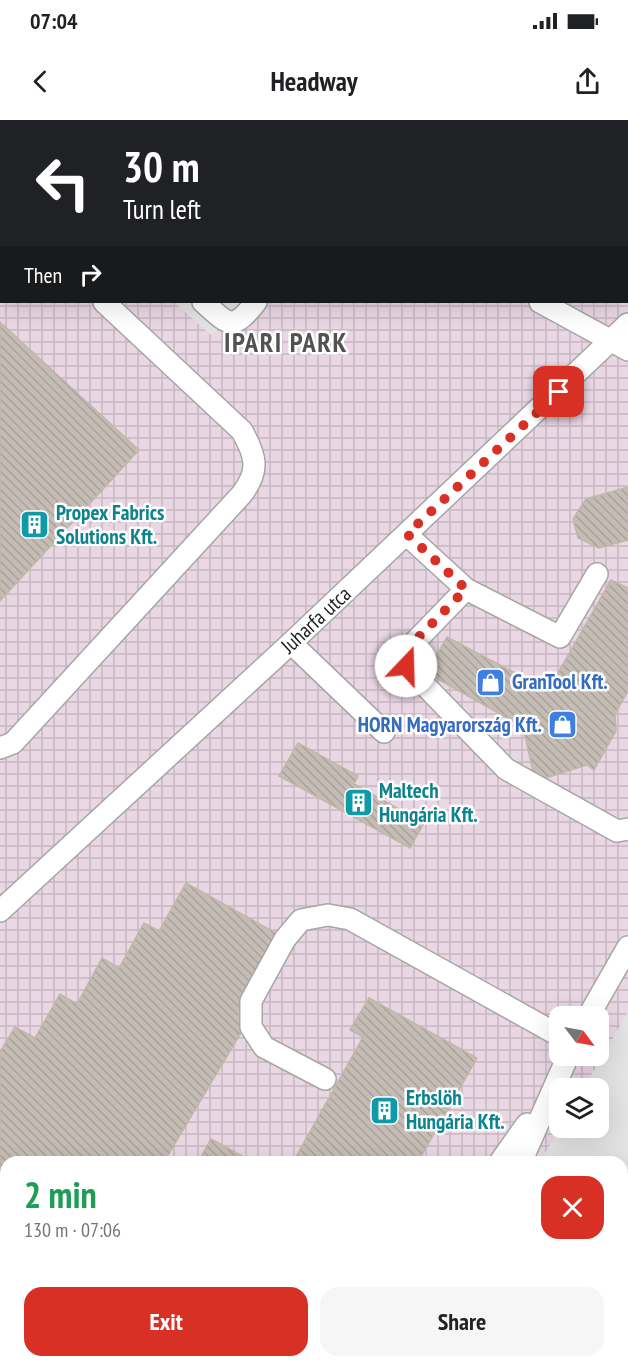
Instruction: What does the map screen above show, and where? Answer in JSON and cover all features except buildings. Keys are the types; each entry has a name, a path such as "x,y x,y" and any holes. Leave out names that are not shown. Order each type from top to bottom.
{"street":[{"path":"0,748 13,743 252,481 255,468 252,450 242,431 105,303"},
{"path":"204,303 225,322 236,322 255,303"},
{"path":"542,303 619,346"},
{"name":"Juharfa utca","path":"0,911 407,534 619,346 628,324"},
{"path":"407,534 466,589 561,637 597,574"},
{"path":"466,589 405,651 406,666 506,769 617,831 628,829"},
{"path":"291,643 384,732"},
{"path":"325,1079 264,1047 251,1027 252,1001 285,939 301,920 328,915 350,919 549,1030"},
{"path":"594,1006 628,947"},
{"path":"504,1156 549,1094"},
{"path":"524,1156 549,1097"}],"shaded area":[{"path":"0,303 628,303 628,1156 0,1156"},
{"path":"175,303 242,303 212,336"},
{"path":"628,1012 628,1156 544,1156 554,1138 609,1138 609,1078 589,1078 596,1066 609,1066 609,1045"}],"place":[{"name":"Propex Fabrics Solutions Kft.","path":"35,525"},
{"name":"GranTool Kft.","path":"491,682"},
{"name":"HORN Magyarország Kft.","path":"563,725"},
{"name":"Maltech Hungária Kft.","path":"358,803"},
{"name":"Erbslöh Hungária Kft.","path":"385,1110"}],"district":[{"name":"IPARI PARK","path":"286,343"}],"route":[{"path":"406,666 405,651 466,589 407,534 559,392"}]}
